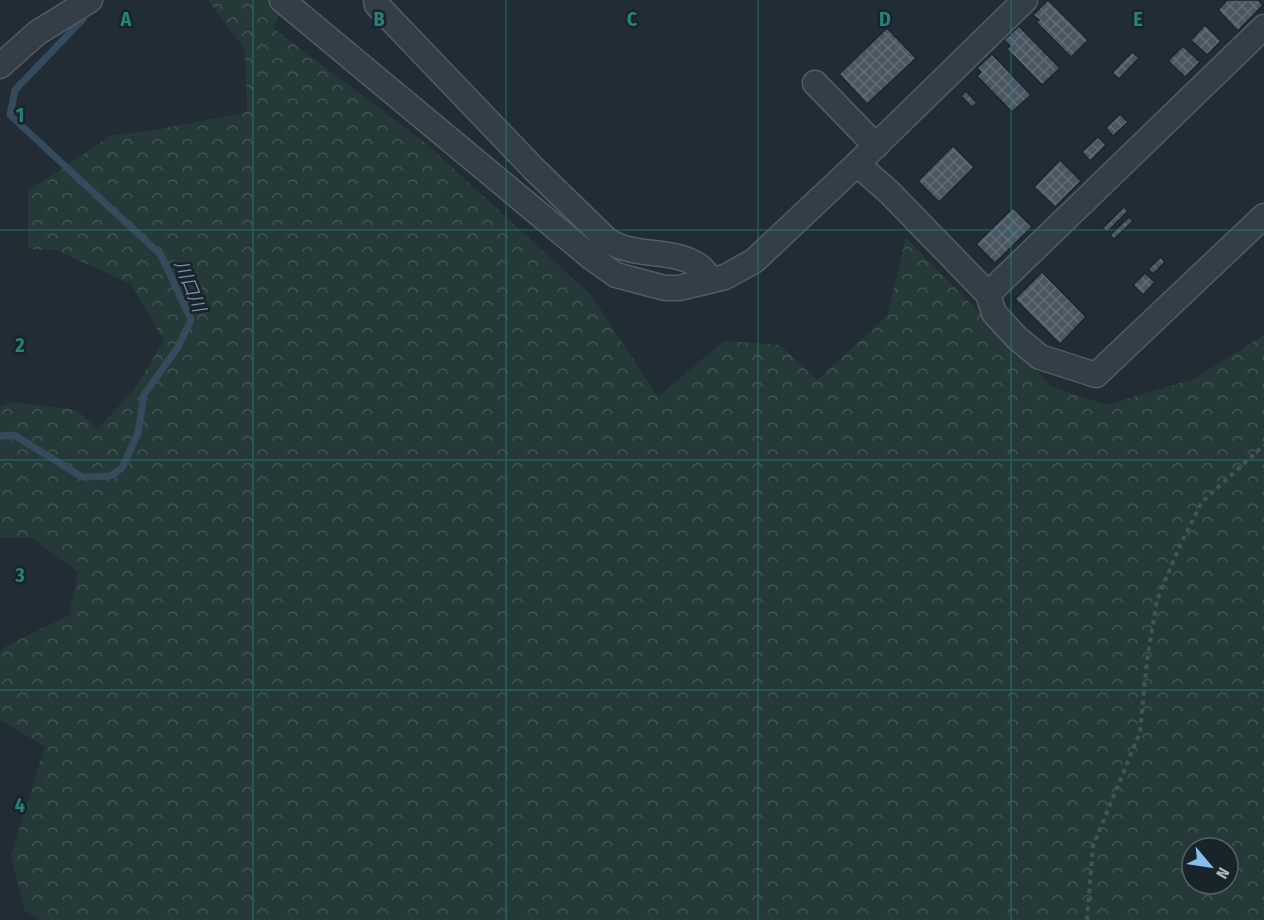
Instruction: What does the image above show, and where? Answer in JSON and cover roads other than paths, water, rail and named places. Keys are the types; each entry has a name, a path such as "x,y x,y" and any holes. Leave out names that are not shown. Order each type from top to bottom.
{"street":[{"path":"0,66 37,33 90,0"},
{"path":"282,0 592,258 616,275 649,285 679,288 725,277 754,261 1025,0"},
{"path":"376,0 377,5 534,169 607,240 617,247 630,251 674,255 686,259 700,267 711,280"},
{"path":"988,294 1264,27"},
{"path":"814,83 876,146"},
{"path":"857,164 889,192 988,294 994,313 1017,338 1040,357 1096,375 1264,216"}],"waterway":[{"name":"川口川","path":"0,436 14,435 82,477 110,476 122,468 138,433 144,395 178,347 191,320 161,255 10,115 15,90 83,19"}]}
